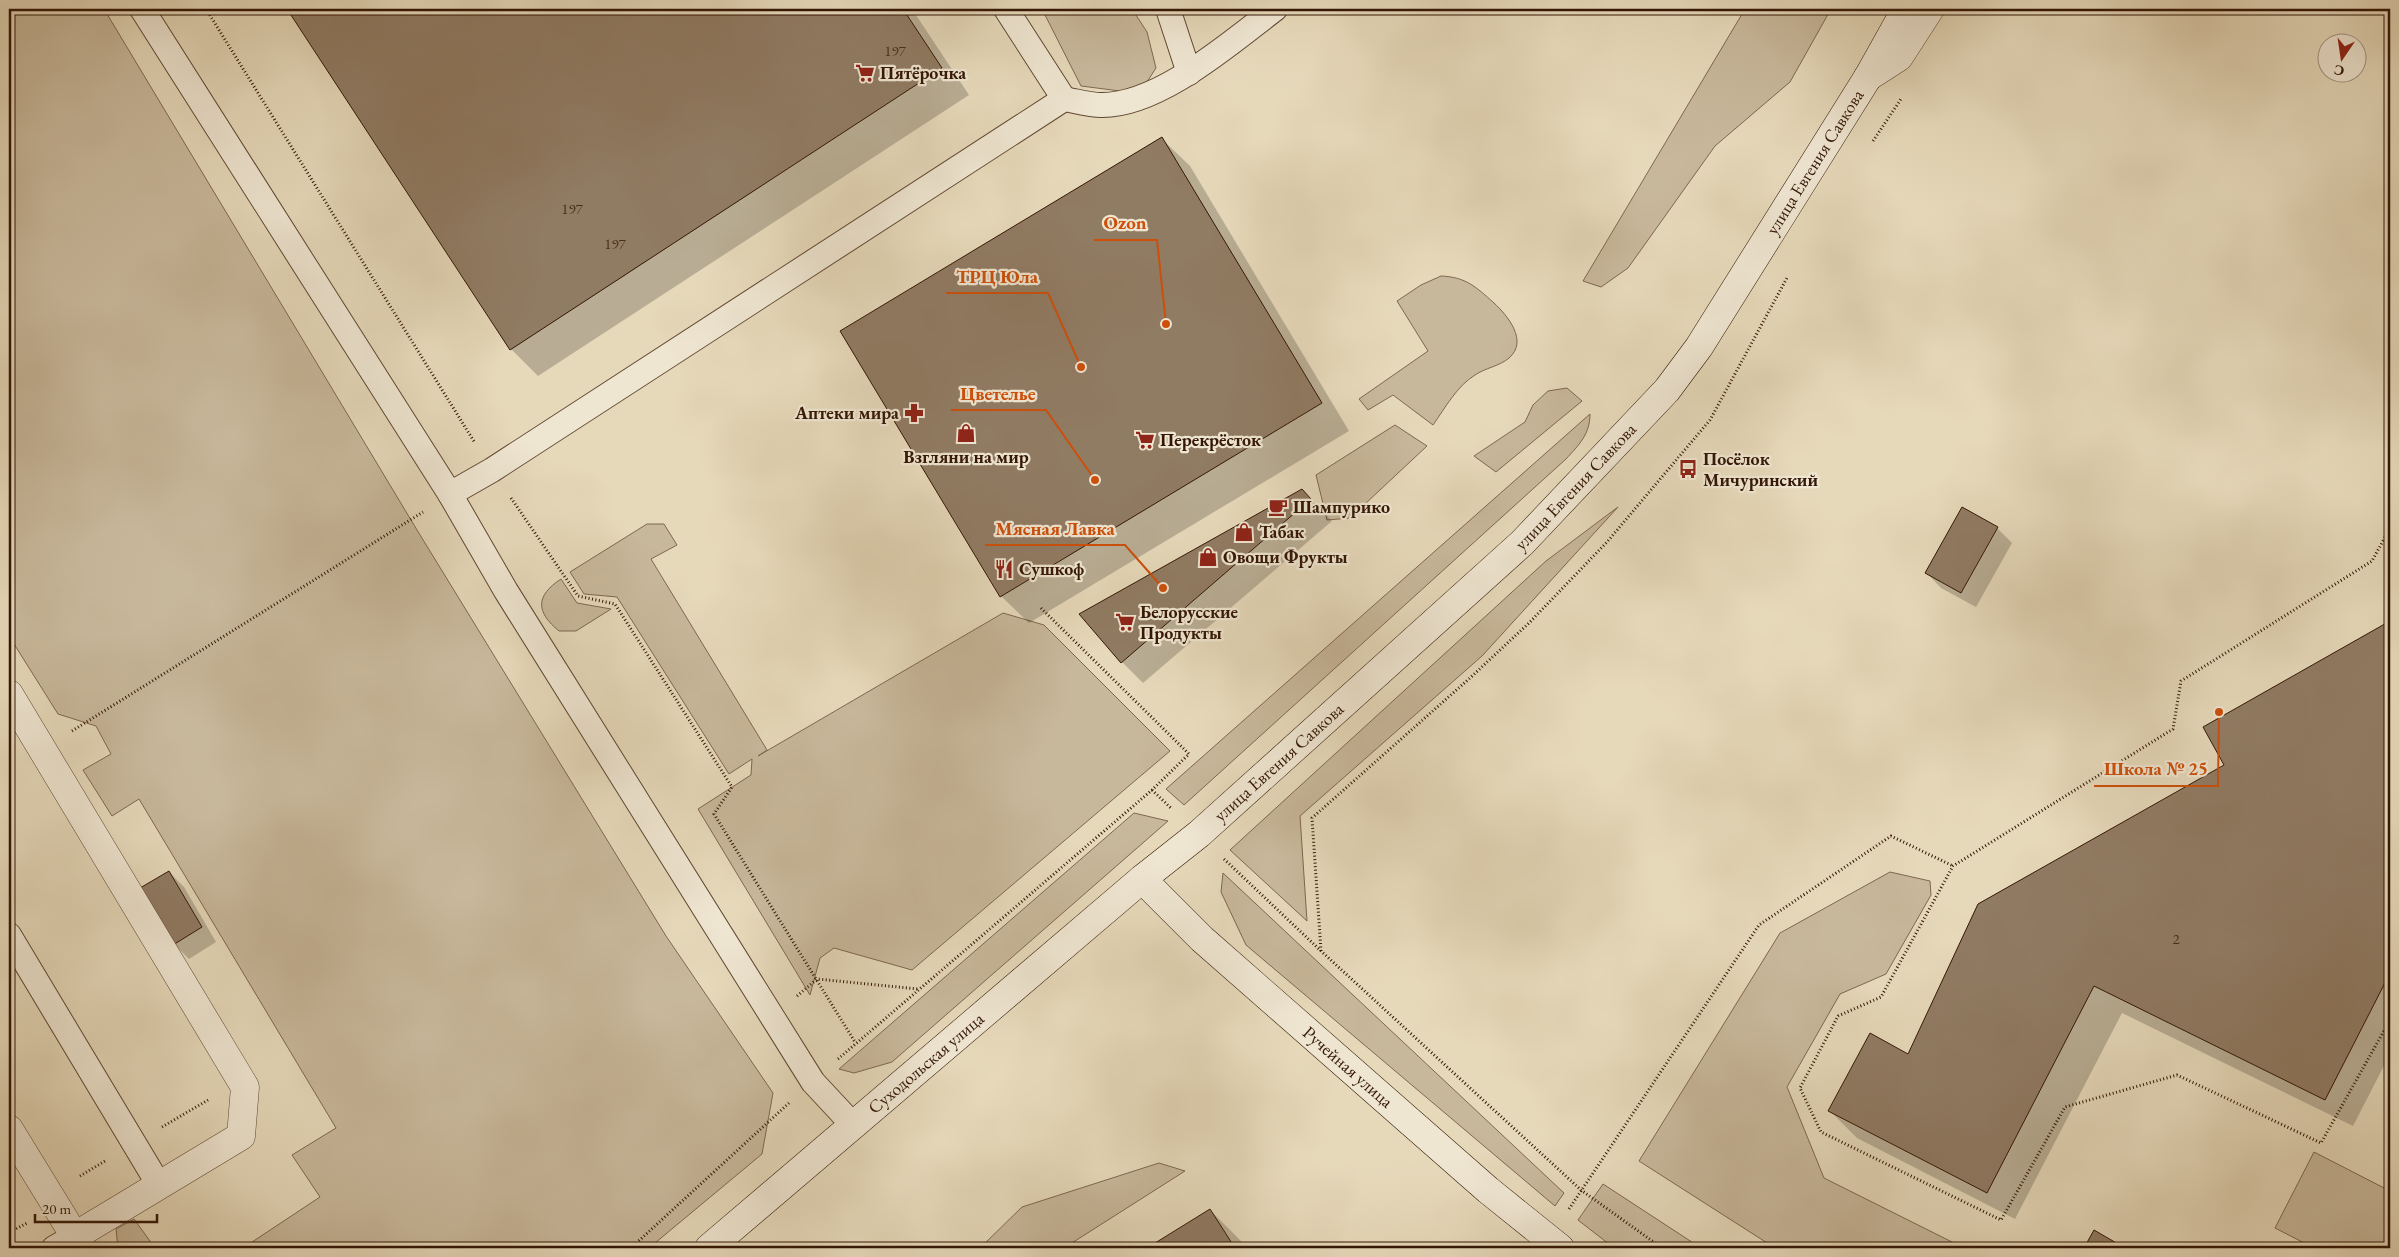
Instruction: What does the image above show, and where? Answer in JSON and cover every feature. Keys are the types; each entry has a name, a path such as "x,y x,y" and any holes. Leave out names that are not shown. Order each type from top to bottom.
{"main road":[{"name":"улица Евгения Савкова","path":"1142,879 1199,834 1522,543 1667,390 1699,347 1868,77 1906,9"},
{"path":"1868,77 1900,57 1930,9"},
{"path":"9,1129 70,1244 159,1186 241,1136 245,1088 42,749 11,704"},
{"name":"Суходольская улица","path":"709,1248 1142,879"},
{"name":"Ручейная улица","path":"1142,879 1202,939 1488,1190 1554,1243"}],"lane":[{"path":"142,9 450,494 506,591 812,1082 853,1126"},
{"path":"1006,9 1064,99"},
{"path":"1168,9 1188,73"},
{"path":"450,494 492,470 1064,99 1102,105 1140,98 1188,73 1275,9"},
{"path":"9,935 159,1186"}],"path":[{"path":"206,9 492,470 578,596 615,604 732,787 714,814 818,979 855,1042"},
{"path":"42,749 429,508"},
{"path":"2390,528 2372,561 2181,681 2173,729 1953,866 1881,997 1838,1016 1800,1088 1821,1132 2001,1220 2065,1107 2177,1075 2321,1142 2390,1020"},
{"path":"631,1248 855,1042 1152,790 1189,754 1041,608"},
{"path":"1152,790 1260,895 1581,1190 1662,1248"},
{"path":"1554,1243 1581,1190 1759,925 1891,836 1953,866"},
{"path":"772,1018 818,979 918,989"}],"shaded area":[{"path":"9,9 104,9 417,530 666,936 773,1093 762,1154 649,1248 243,1248 320,1197 292,1155 336,1128 139,799 112,816 83,770 111,754 96,726 58,714 9,636"},
{"path":"1042,9 1132,9 1147,32 1156,68 1145,85 1120,91 1081,86"},
{"path":"1745,9 1831,9 1790,82 1715,146 1628,268 1601,287 1583,281"},
{"path":"1441,276 1457,278 1470,284 1482,292 1505,314 1516,336 1517,344 1515,351 1505,361 1479,373 1463,385 1433,425 1393,395 1368,410 1359,399 1428,351 1397,301 1421,285"},
{"path":"1567,388 1582,401 1496,472 1474,456 1525,422 1533,405 1548,391"},
{"path":"1590,414 1586,433 1566,459 1184,805 1166,789"},
{"path":"1395,425 1427,446 1350,518 1327,520 1316,475"},
{"path":"1618,507 1482,656 1300,816 1307,921 1230,850 1546,561"},
{"path":"647,524 664,524 677,545 651,559 767,750 758,756 1003,613 1044,625 1170,751 912,970 834,948 820,958 810,995 698,809 751,775 752,759 729,774 617,597 584,594 570,572"},
{"path":"561,579 577,603 611,609 576,631 559,631 546,617 542,604 546,592"},
{"path":"1134,813 1168,821 892,1062 854,1073 839,1069"},
{"path":"1890,872 1930,881 1931,895 1886,974 1840,994 1787,1087 1824,1178 1964,1248 1775,1248 1639,1161 1780,933"},
{"path":"1223,873 1564,1193 1555,1206 1246,945 1221,892"},
{"path":"2314,1152 2390,1191 2390,1248 2314,1248 2275,1228"},
{"path":"1159,1163 1185,1171 1064,1248 980,1248 1022,1207"},
{"path":"1603,1184 1701,1248 1614,1248 1578,1220"},
{"path":"134,1219 155,1248 118,1248 116,1229"}],"building":[{"path":"287,9 903,9 942,68 510,350"},
{"path":"1162,137 1322,403 1000,597 840,331"},
{"path":"1302,489 1311,499 1121,663 1079,614"},
{"path":"1962,507 1998,527 1961,593 1925,573"},
{"path":"2390,621 2390,973 2325,1100 2094,986 1987,1193 1828,1111 1870,1033 1908,1054 1978,904 2224,765 2203,727"},
{"path":"169,871 202,927 173,945 140,888"},
{"path":"1210,1209 1235,1248 1147,1248"},
{"path":"2094,1230 2125,1248 2084,1248"}],"place":[{"name":"Пятёрочка","path":"865,73"},
{"name":"Ozon","path":"1166,324"},
{"name":"ТРЦ Юла","path":"1081,367"},
{"name":"Аптеки мира","path":"914,413"},
{"name":"Взгляни на мир","path":"966,433"},
{"name":"Перекрёсток","path":"1145,440"},
{"name":"Посёлок Мичуринский","path":"1688,469"},
{"name":"Цветелье","path":"1095,480"},
{"name":"Шампурико","path":"1278,507"},
{"name":"Табак","path":"1244,532"},
{"name":"Овощи Фрукты","path":"1208,557"},
{"name":"Сушкоф","path":"1004,569"},
{"name":"Мясная Лавка","path":"1163,588"},
{"name":"Белорусские Продукты","path":"1125,622"},
{"name":"Школа № 25","path":"2219,712"}]}
